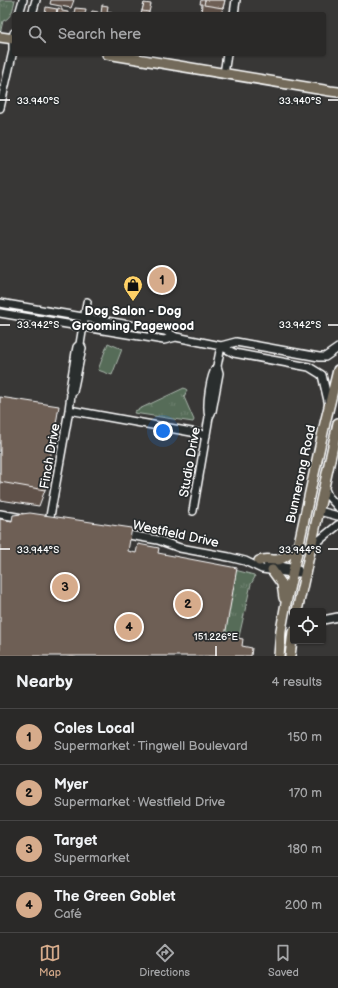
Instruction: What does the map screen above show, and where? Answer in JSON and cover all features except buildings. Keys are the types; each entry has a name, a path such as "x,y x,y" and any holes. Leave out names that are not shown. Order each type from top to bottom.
{"main road":[{"path":"0,37 12,37"},
{"path":"119,56 335,92"},
{"name":"Bunnerong Road","path":"278,656 281,630 292,570 338,370"},
{"name":"Bunnerong Road","path":"300,608 305,573 338,423"},
{"path":"260,561 268,558 275,560 280,559 299,544"},
{"path":"272,570 282,584 286,603"},
{"path":"290,656 291,644"}],"street":[{"path":"20,12 23,0"},
{"path":"33,12 36,0"},
{"path":"234,12 236,0"},
{"path":"0,108 13,56"},
{"path":"224,74 227,56"},
{"name":"Finch Drive","path":"41,520 53,522 71,395 70,389 76,352 77,347 80,344 87,302"},
{"path":"0,303 165,331 176,337 221,346 234,353 309,367 322,375 329,405"},
{"path":"0,313 164,340 176,337"},
{"path":"221,346 236,342 319,357 325,357 338,348"},
{"name":"Studio Drive","path":"193,511 209,417 207,410 213,372 217,366 221,346"},
{"path":"69,410 197,433 206,436"},
{"path":"324,487 328,496 338,507"},
{"path":"319,511 338,516"},
{"path":"0,514 33,519"},
{"path":"311,547 338,525"},
{"name":"Westfield Drive","path":"114,533 158,540 180,548 229,557 245,561 256,568 292,570"},
{"name":"Westfield Drive","path":"229,557 242,557 305,573"},
{"path":"326,619 338,617"}],"green space":[{"path":"0,0 15,0 10,15 3,21 0,34"},
{"path":"108,343 122,349 112,375 98,370"},
{"path":"184,388 187,390 184,397 194,420 193,422 134,413 135,411"},
{"path":"235,570 254,575 255,577 251,584 238,641 223,640"}],"place":[{"name":"Coles Local","path":"162,280"},
{"name":"Dog Salon - Dog Grooming Pagewood","path":"133,302"},
{"name":"Target","path":"65,587"},
{"name":"Myer","path":"188,604"},
{"name":"The Green Goblet","path":"129,627"}]}
